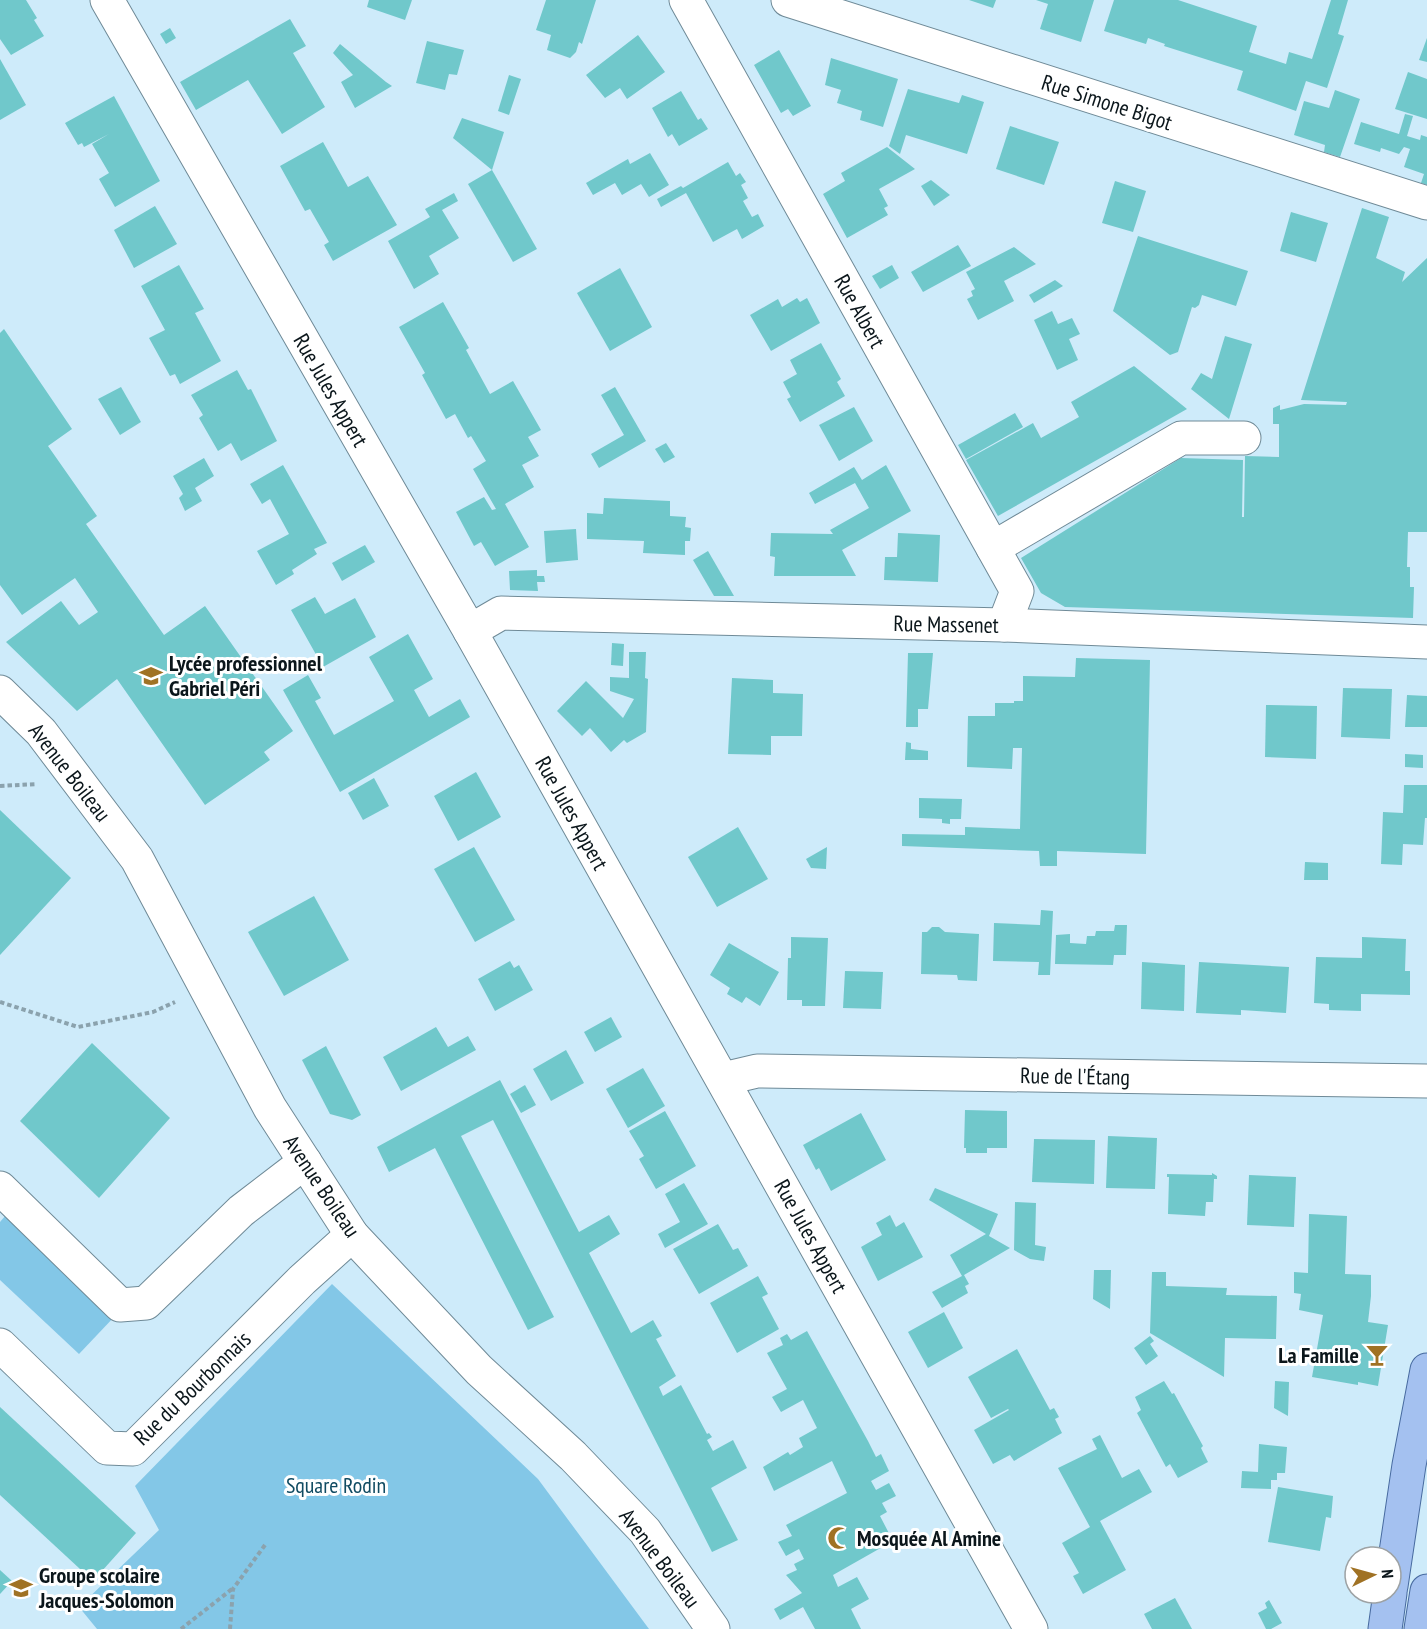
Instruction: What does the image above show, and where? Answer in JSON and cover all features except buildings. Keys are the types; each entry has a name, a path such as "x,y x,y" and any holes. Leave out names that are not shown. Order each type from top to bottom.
{"main road":[{"path":"1397,1545 1427,1370"},
{"path":"1421,1629 1427,1592"},
{"path":"1384,1629 1388,1605"}],"street":[{"name":"Rue Jules Appert","path":"107,0 470,631 1031,1629"},
{"name":"Rue Albert","path":"686,0 1017,591 1004,625"},
{"name":"Rue Simone Bigot","path":"788,0 1427,203"},
{"path":"993,548 1181,438 1244,438"},
{"name":"Rue Massenet","path":"470,631 501,613 1004,625 1427,642"},
{"name":"Avenue Boileau","path":"0,692 41,732 137,859 270,1108 352,1235 479,1370 573,1456 645,1531 714,1629"},
{"name":"Rue de l'Étang","path":"723,1079 758,1071 1427,1081"},
{"path":"0,1188 120,1305 146,1303 241,1211 305,1161"},
{"name":"Rue du Bourbonnais","path":"0,1345 107,1448 133,1449 302,1280 352,1235"}],"path":[{"path":"0,1002 78,1026 153,1012 176,1001"},
{"path":"181,1629 233,1589 265,1545"},
{"path":"230,1629 233,1589"}],"green space":[{"path":"6,1215 115,1316 79,1354 0,1280 0,1222"},
{"name":"Square Rodin","path":"332,1284 538,1479 649,1629 97,1629 79,1607 159,1530 135,1486"}],"place":[{"name":"Lycée professionnel Gabriel Péri","path":"151,676"},
{"name":"La Famille","path":"1377,1355"},
{"name":"Mosquée Al Amine","path":"839,1538"},
{"name":"Groupe scolaire Jacques-Solomon","path":"21,1588"}]}
